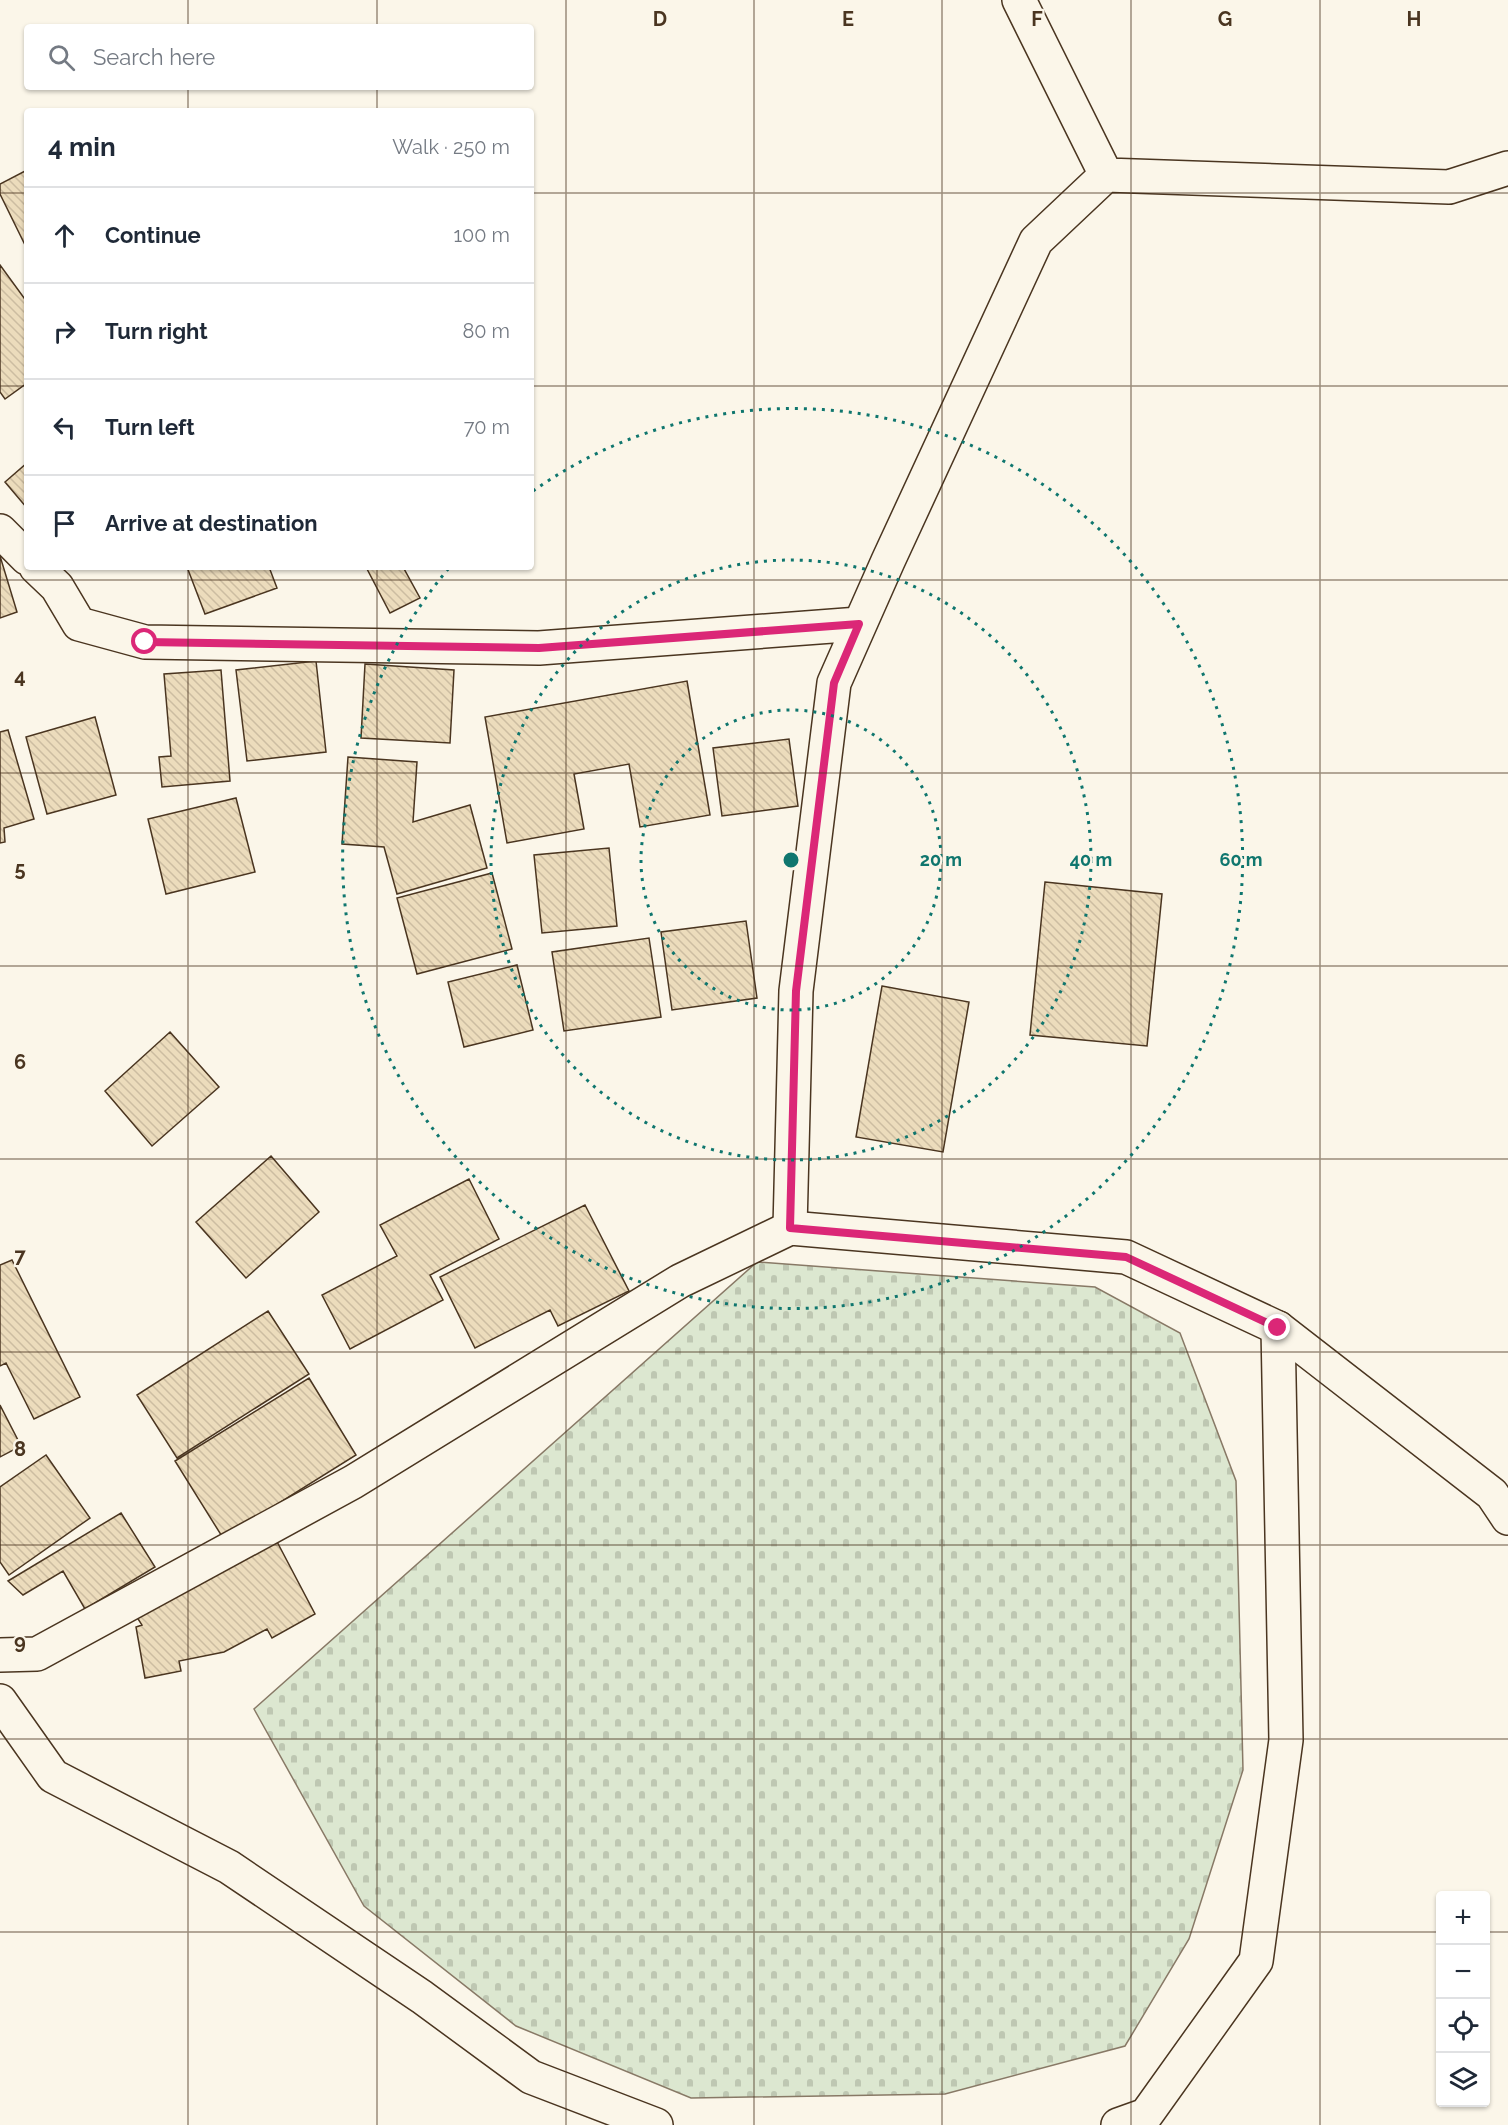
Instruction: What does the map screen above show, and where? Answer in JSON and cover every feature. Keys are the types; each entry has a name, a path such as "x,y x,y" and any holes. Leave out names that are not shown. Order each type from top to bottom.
{"street":[{"path":"1019,0 1106,175"},
{"path":"790,1228 796,991 834,683 1036,241 1106,175 1449,187 1508,168"},
{"path":"0,531 24,555"},
{"path":"39,570 57,587 79,624 145,642 539,648 859,624"},
{"path":"0,1655 38,1654 353,1482 680,1281 790,1228 1126,1257 1278,1328 1500,1506"},
{"path":"1118,2125 1146,2115 1256,1961 1286,1740 1278,1328"},
{"path":"0,1701 53,1776 229,1868 422,1997 531,2077 656,2125"}],"green space":[{"path":"757,1262 1095,1287 1180,1333 1236,1481 1243,1770 1189,1939 1125,2046 945,2094 691,2098 516,2026 364,1906 254,1709"}],"building":[{"path":"24,172 24,243 0,194 0,184"},
{"path":"0,265 24,298 24,385 5,399 0,392"},
{"path":"24,466 24,504 5,482"},
{"path":"0,556 17,612 0,618"},
{"path":"188,570 270,570 277,588 205,614"},
{"path":"368,570 405,570 420,598 390,613"},
{"path":"316,661 326,752 247,761 236,670"},
{"path":"365,664 454,670 450,743 361,738"},
{"path":"221,670 230,781 162,787 159,757 171,756 164,674"},
{"path":"687,681 710,815 640,827 629,764 574,774 584,829 507,843 485,717"},
{"path":"95,717 116,795 47,814 26,737"},
{"path":"8,730 34,819 4,828 5,842 0,843 0,732"},
{"path":"789,739 798,806 722,816 713,748"},
{"path":"348,757 417,762 413,822 470,805 487,868 397,894 384,847 342,844"},
{"path":"236,798 255,872 166,894 148,819"},
{"path":"609,848 617,926 542,933 534,855"},
{"path":"492,873 512,949 417,974 397,898"},
{"path":"1045,882 1162,894 1147,1046 1030,1035"},
{"path":"746,921 757,998 672,1010 661,932"},
{"path":"649,938 661,1017 564,1031 552,952"},
{"path":"517,965 533,1030 464,1047 448,982"},
{"path":"882,986 969,1002 943,1152 856,1137"},
{"path":"170,1032 219,1087 152,1146 105,1091"},
{"path":"271,1156 319,1212 246,1278 196,1222"},
{"path":"469,1179 499,1239 430,1275 443,1300 350,1349 322,1295 397,1256 380,1225"},
{"path":"585,1205 629,1291 558,1326 550,1310 475,1348 440,1277"},
{"path":"12,1260 80,1397 34,1419 6,1363 0,1366 0,1265"},
{"path":"268,1311 309,1374 177,1458 137,1395"},
{"path":"309,1378 356,1455 223,1538 175,1461"},
{"path":"0,1405 21,1446 0,1457"},
{"path":"46,1455 90,1518 9,1575 0,1562 0,1487"},
{"path":"121,1513 155,1567 85,1609 63,1571 23,1595 8,1581"},
{"path":"274,1536 315,1614 272,1638 267,1629 224,1652 179,1661 181,1671 145,1678 136,1627 142,1625 133,1611"}],"route":[{"path":"145,642 539,648 859,624 834,683 796,991 790,1228 1126,1257 1278,1328"}]}
